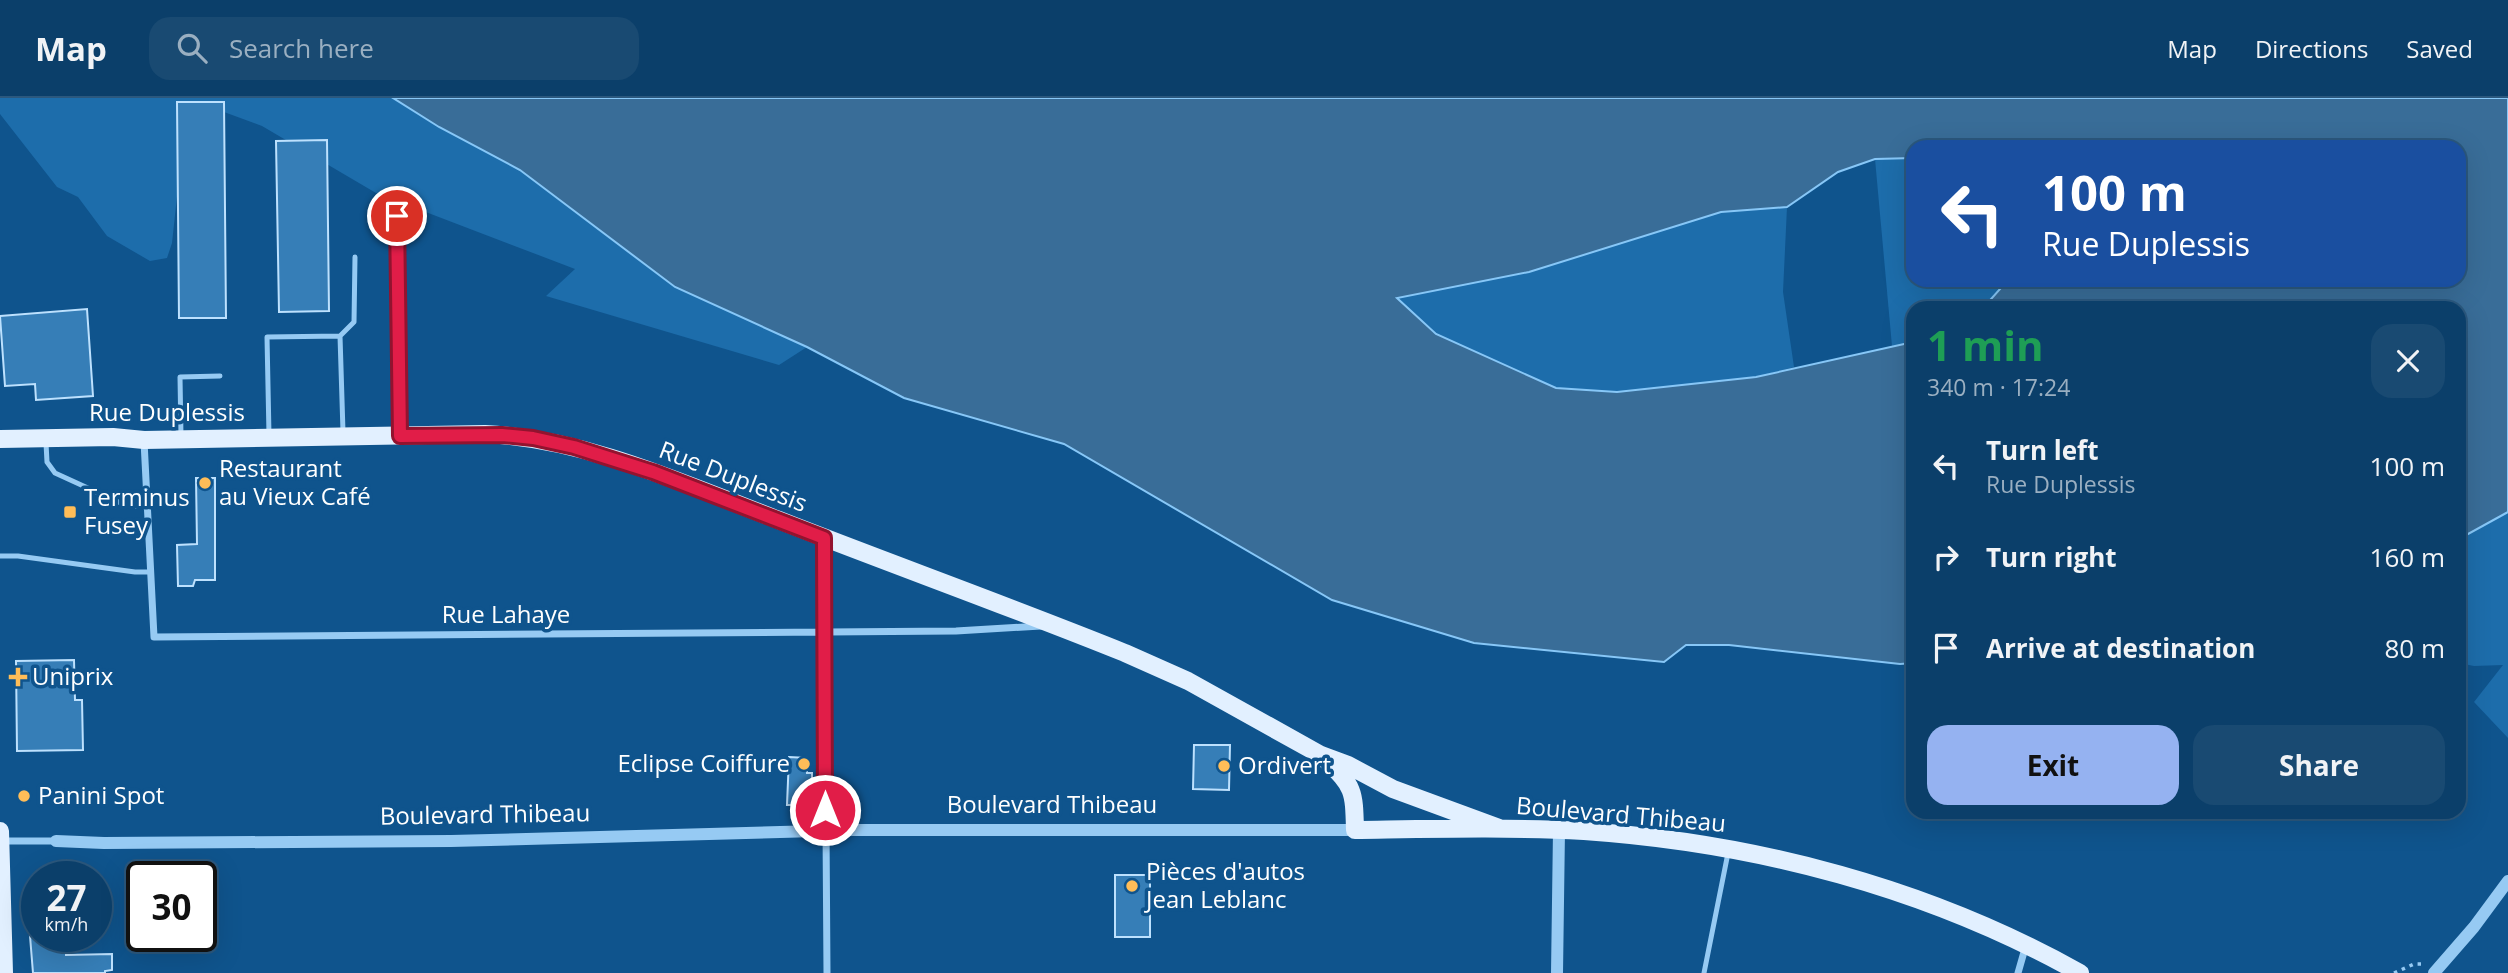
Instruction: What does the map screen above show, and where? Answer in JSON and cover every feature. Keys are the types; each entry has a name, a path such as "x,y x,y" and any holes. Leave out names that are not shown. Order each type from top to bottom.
{"main road":[{"name":"Rue Duplessis","path":"0,439 113,437 144,440 502,435 533,438 574,447 666,477 1056,625 1188,681 1321,755 1348,765 1404,794 1499,828"},
{"name":"Rue Duplessis","path":"1321,755 1351,789 1355,801 1355,830"},
{"name":"Boulevard Thibeau","path":"1355,830 1559,830 1636,836 1729,849 1884,887 1952,912 2026,944 2080,973"},
{"path":"0,831 4,973"}],"street":[{"name":"Rue Lahaye","path":"144,440 153,637 956,631 1056,625"},
{"path":"824,538 827,973"},
{"name":"Boulevard Thibeau","path":"1,841 451,841 825,831 1355,830"},
{"path":"1557,973 1559,830"},
{"path":"2440,971 2508,881"},
{"path":"2018,973 2026,944"}],"lane":[{"path":"397,216 400,436"},
{"path":"270,438 267,337 340,336 354,322 355,257"},
{"path":"340,336 343,437"},
{"path":"181,439 180,377 220,376"},
{"path":"46,438 47,462 55,473 125,505 148,507"},
{"path":"0,556 151,572"},
{"path":"1704,973 1729,849"}],"path":[{"path":"2393,973 2417,964"}],"shaded area":[{"path":"0,98 393,98 439,127 520,170 675,287 807,347 779,365 546,296 575,269 376,193 262,126 224,112 185,122 172,243 167,258 150,261 107,236 78,197 57,187 0,114"},
{"path":"393,98 2508,98 2508,512 2466,535 2466,301 1989,301 2002,287 2466,287 2466,140 1906,140 1906,158 1875,159 1838,172 1787,207 1721,212 1529,272 1397,298 1436,334 1556,388 1617,392 1756,377 1906,344 1906,664 1900,664 1729,645 1686,645 1664,662 1474,643 1332,600 1064,444 904,398 807,347 675,287 520,170 439,127"},
{"path":"1906,158 1906,287 2002,287 1989,301 1906,301 1906,343 1892,346 1875,159"},
{"path":"1787,207 1783,292 1794,367 1756,377 1617,392 1556,388 1436,334 1396,298 1529,272 1721,212"},
{"path":"2508,512 2508,738 2474,702 2503,665 2466,664 2466,535"}],"building":[{"path":"177,102 224,102 226,318 179,318"},
{"path":"327,140 329,311 279,312 276,141"},
{"path":"87,309 93,396 36,400 35,384 5,386 0,316"},
{"path":"196,478 215,478 215,580 195,580 193,586 178,586 177,545 197,544"},
{"path":"74,660 75,700 82,700 83,750 17,751 16,661"},
{"path":"1194,745 1230,745 1229,790 1193,789"},
{"path":"789,757 807,758 807,773 812,773 812,805 787,805"},
{"path":"1115,875 1150,875 1150,937 1115,937"},
{"path":"31,952 66,952 66,955 112,954 112,970 105,973 33,973"}],"place":[{"name":"Restaurant au Vieux Café","path":"205,483"},
{"name":"Terminus Fusey","path":"70,512"},
{"name":"Uniprix","path":"18,677"},
{"name":"Eclipse Coiffure","path":"804,764"},
{"name":"Ordivert","path":"1224,766"},
{"name":"Panini Spot","path":"24,796"},
{"name":"Pièces d'autos Jean Leblanc","path":"1132,886"}],"route":[{"path":"397,216 400,436 502,435 533,438 574,447 653,472 824,538 825,810"}]}
